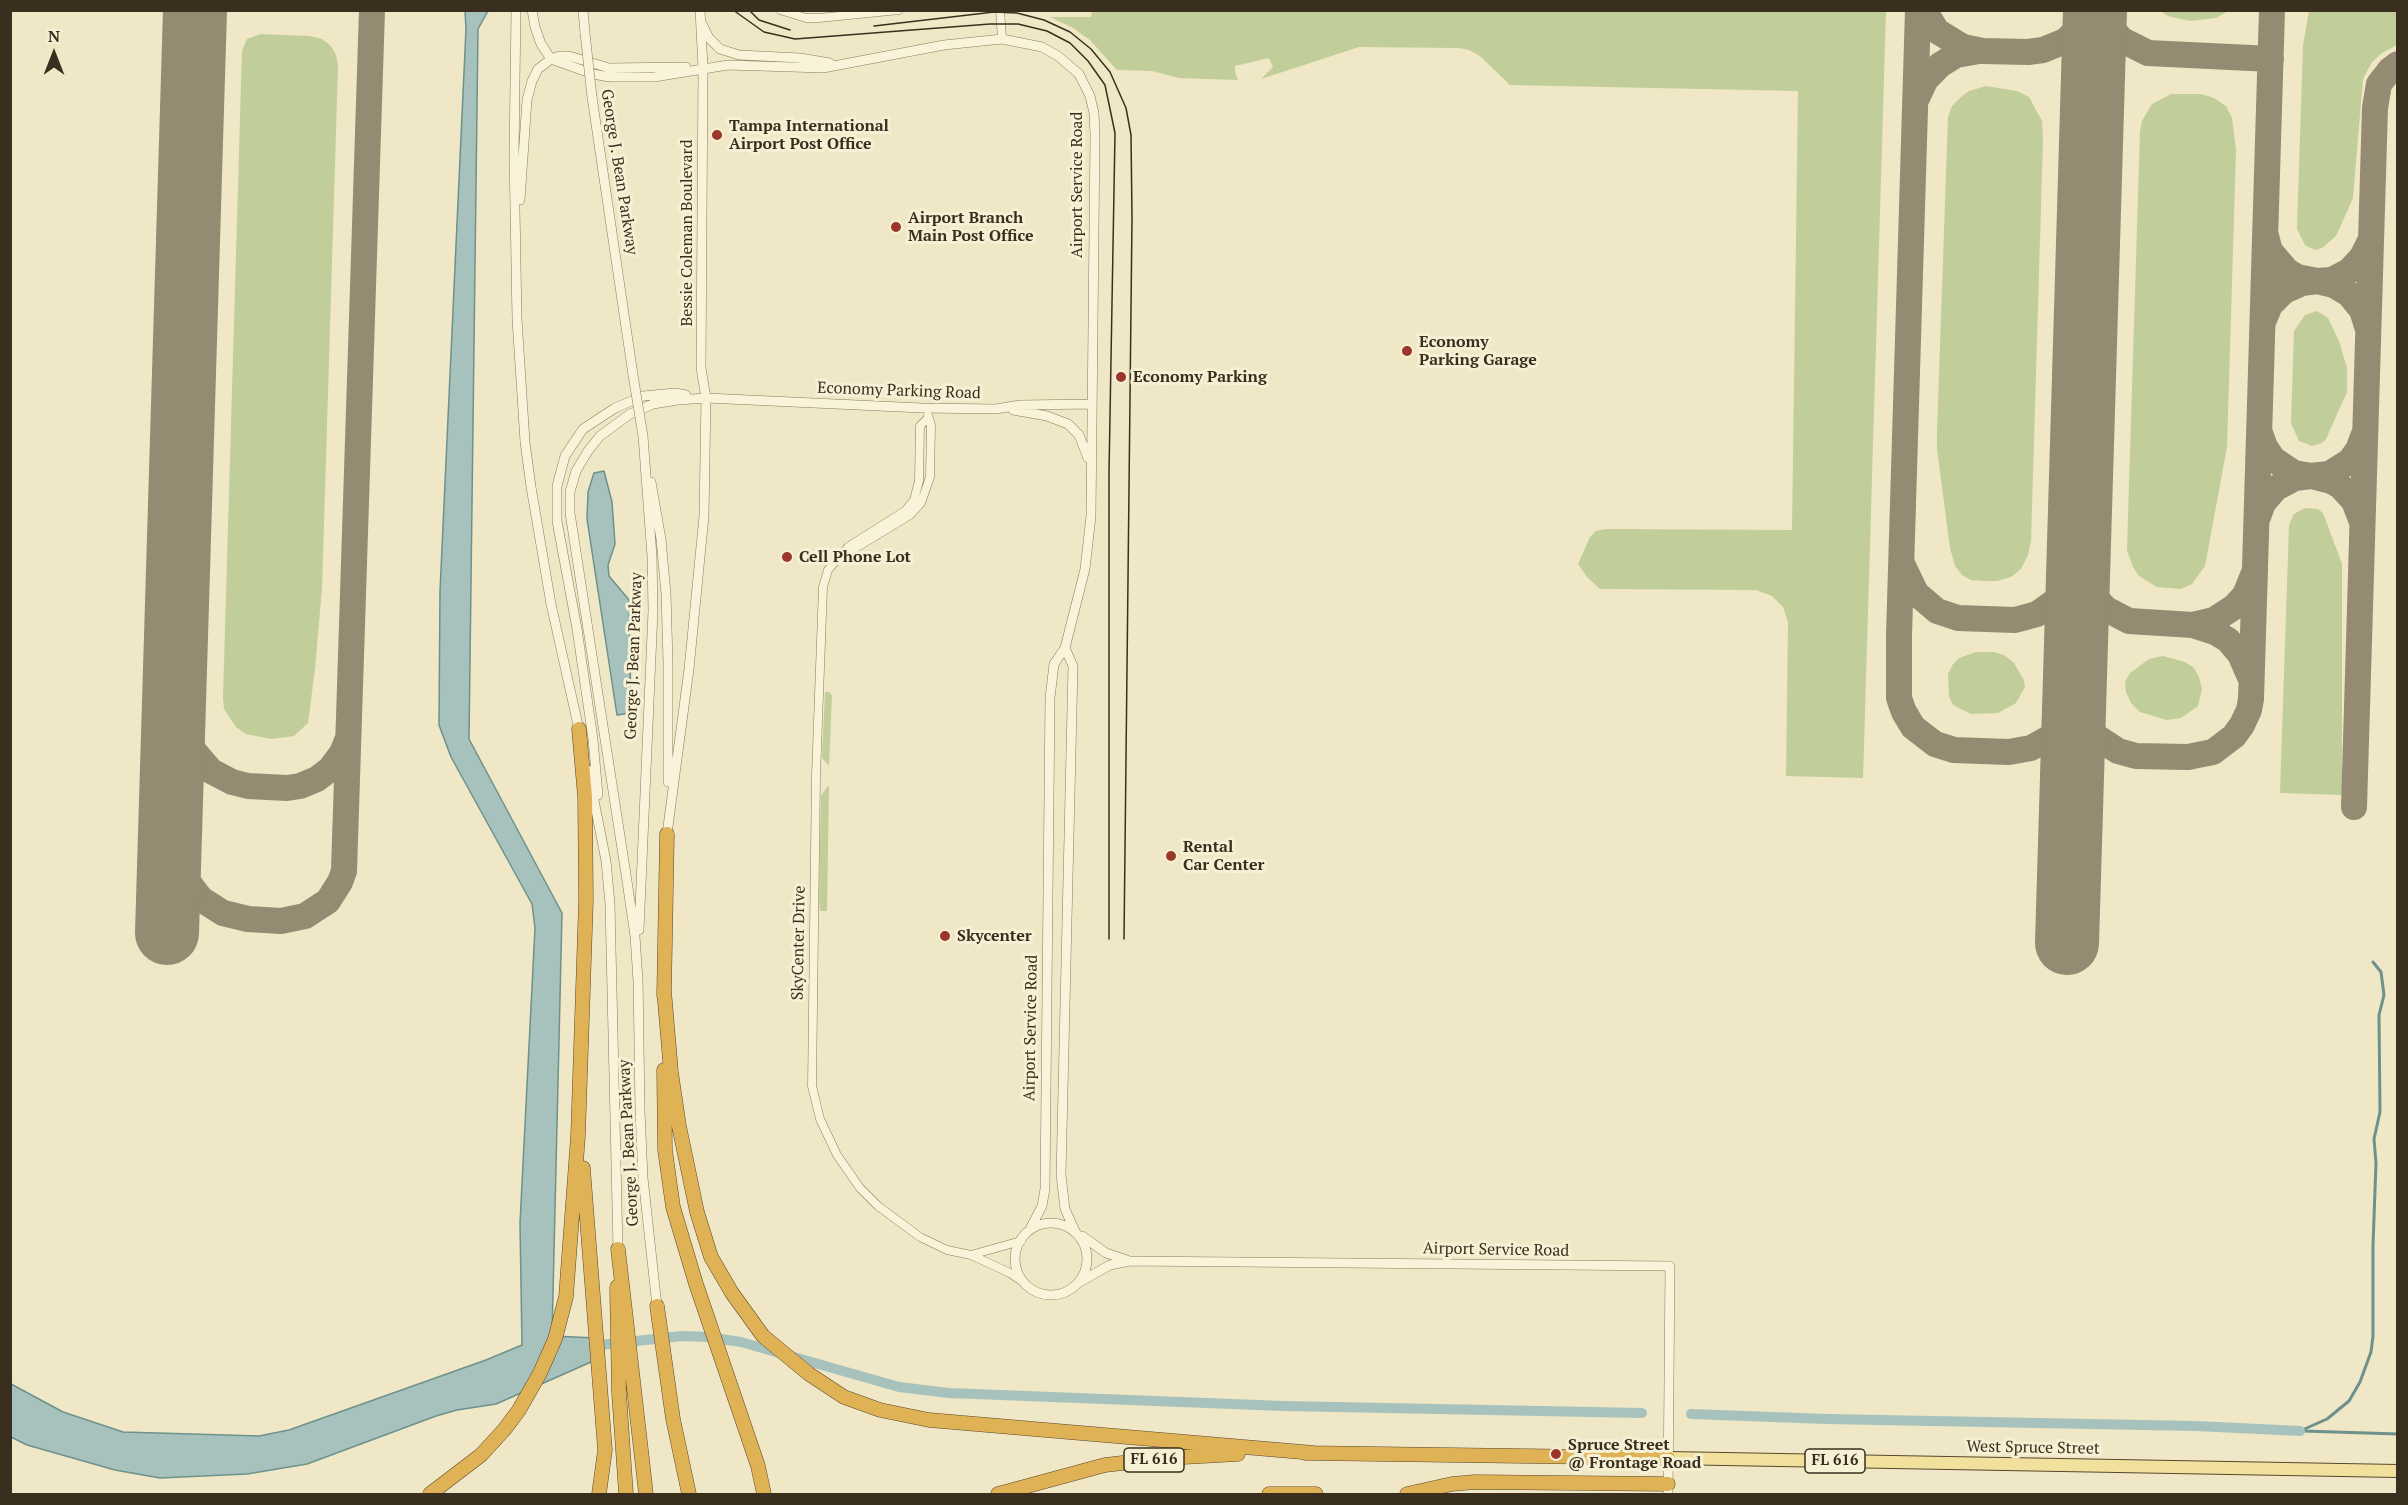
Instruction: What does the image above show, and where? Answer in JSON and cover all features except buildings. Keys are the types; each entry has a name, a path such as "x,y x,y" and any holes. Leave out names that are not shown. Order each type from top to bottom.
{"highway":[{"path":"430,1494 480,1455 504,1430 531,1390 548,1356 561,1320 569,1274 579,1102 586,839 579,729"},
{"path":"667,834 664,990 665,1150 673,1207 696,1284 758,1466 764,1494"},
{"path":"664,990 674,1094 697,1212 711,1257 732,1293 763,1336 809,1374 844,1397 880,1410 929,1420 1314,1453"},
{"path":"579,1102 604,1450 599,1494"},
{"path":"618,1249 626,1494"},
{"path":"657,1306 672,1419 689,1494"},
{"path":"621,1313 646,1494"},
{"name":"FL 616","path":"998,1494 1106,1465 1222,1455 1314,1453 1668,1458"},
{"path":"1407,1494 1452,1484 1475,1482 1668,1489"},
{"path":"1269,1494 1316,1494"}],"main road":[{"name":"West Spruce Street","path":"1668,1458 2397,1472"}],"street":[{"name":"George J. Bean Parkway","path":"516,10 514,131 519,370 531,487 555,624 606,861 612,945 618,1249"},
{"path":"516,270 527,100 538,69 551,59 541,44 532,10"},
{"name":"George J. Bean Parkway","path":"583,10 592,97 643,436 652,556 653,610 638,981 640,1111 644,1178 657,1306"},
{"name":"Bessie Coleman Boulevard","path":"667,834 689,669 704,516 706,398 701,368 703,68 700,10"},
{"path":"780,10 806,18 819,18 900,10"},
{"path":"1000,10 1002,39"},
{"path":"701,23 709,38 720,49 739,55 800,58 841,65"},
{"name":"Airport Service Road","path":"551,59 569,56 609,68 659,66 703,68 728,65 823,68 944,45 1002,39 1042,47 1058,56 1078,74 1090,96 1094,113 1095,135 1091,516 1085,569 1065,648 1054,664 1050,698 1045,1189 1042,1206 1030,1230"},
{"path":"606,861 592,728 578,629 557,521 557,486 565,456 583,429 615,408 643,396 675,393 706,398"},
{"path":"638,981 629,892 575,555 570,492 576,471 588,451 615,423 652,404 706,398"},
{"name":"Economy Parking Road","path":"706,398 928,413 996,409 1020,405 1092,404"},
{"path":"996,409 1030,413 1068,424 1079,435 1091,469"},
{"name":"SkyCenter Drive","path":"928,413 931,425 930,477 921,503 910,515 837,558 828,570 823,587 816,776 811,1054 813,1094 820,1119 837,1155 872,1201 920,1237 947,1250 971,1256 1010,1273 1023,1282"},
{"path":"643,436 661,539 666,594 667,834"},
{"name":"Airport Service Road","path":"1065,648 1073,666 1061,1175 1065,1209 1076,1232 1106,1253 1130,1261"},
{"path":"1054,1223 1076,1232 1087,1251 1088,1262 1085,1273 1078,1283 1068,1291 1050,1295 1032,1290 1023,1282 1017,1271 1015,1259 1021,1241 1030,1230 1043,1224 1054,1223"},
{"path":"971,1256 1021,1241"},
{"name":"Airport Service Road","path":"1078,1283 1110,1265 1130,1261 1670,1266 1668,1458"},
{"path":"1668,1458 1668,1489"}],"green space":[{"path":"1092,10 1886,11 1863,778 1786,776 1788,622 1783,607 1772,596 1756,590 1600,589 1587,577 1578,564 1590,537 1596,531 1605,529 1792,530 1798,91 1510,85 1480,56 1459,48 1359,47 1261,79 1273,67 1269,58 1235,66 1238,80 1179,78 1152,71 1117,70 1090,40 1073,28 1050,17 1091,17"},
{"path":"2160,11 2228,11 2216,18 2190,21 2168,16"},
{"path":"2309,11 2398,11 2397,45 2382,53 2372,62 2363,79 2353,198 2336,236 2322,248 2315,250 2305,245 2297,229 2303,45"},
{"path":"261,34 310,36 322,39 331,46 338,66 322,588 315,669 308,723 294,736 271,739 246,734 236,727 224,709 223,698 242,51 247,39"},
{"path":"1986,86 2017,91 2029,97 2042,121 2043,139 2031,541 2028,555 2021,569 2011,577 1997,581 1971,580 1962,575 1955,566 1950,548 1937,449 1948,117 1952,106 1961,97 1969,91"},
{"path":"2171,94 2201,94 2214,98 2226,106 2232,118 2236,150 2227,447 2205,566 2192,584 2181,589 2157,587 2138,575 2127,550 2140,131 2142,121 2152,104"},
{"path":"2317,311 2328,318 2339,341 2347,368 2347,392 2326,439 2312,446 2299,441 2291,423 2294,331 2305,315"},
{"path":"2305,508 2318,509 2323,513 2342,564 2342,795 2280,793 2289,525 2294,514"},
{"path":"1976,652 1994,652 2004,655 2014,663 2024,680 2025,687 2016,703 1998,713 1971,714 1953,705 1949,696 1948,674 1953,664 1959,658"},
{"path":"2163,656 2185,662 2194,668 2199,677 2202,689 2198,706 2181,718 2167,720 2140,712 2131,703 2126,692 2125,682 2130,673 2149,659"},
{"path":"825,692 832,695 829,766 822,758"},
{"path":"828,786 827,911 820,911 821,796"}],"water":[{"path":"465,11 488,11 478,29 469,739 562,913 552,1336 597,1338 591,1362 496,1404 436,1416 307,1464 247,1474 160,1478 115,1470 27,1445 11,1437 11,1384 63,1412 123,1432 259,1436 289,1430 522,1345 520,1223 535,928 532,904 451,757 439,725 440,591"},
{"path":"604,471 612,502 615,544 608,565 609,576 629,600 631,713 617,715 587,519 588,492 594,473"}],"waterway":[{"path":"2300,1431 2327,1419 2349,1401 2360,1382 2371,1352 2376,1163 2374,1139 2380,1112 2379,1015 2384,995 2381,972 2373,962"},
{"path":"591,1346 682,1336 707,1337 741,1342 899,1387 949,1393 1284,1406 1642,1413"},
{"path":"1691,1414 2196,1426 2300,1431"},
{"path":"2303,1431 2398,1434"}],"taxiway":[{"path":"170,844 171,853 181,873 201,899 223,913 248,919 281,921 305,916 328,901 344,871 372,10"},
{"path":"1918,10 1899,698 1913,727 1935,744 1954,750 2009,752 2031,748 2056,734 2069,716 2075,698"},
{"path":"1924,10 1937,31 1963,47 1983,51 2028,52 2043,50 2065,41 2079,28 2089,10"},
{"path":"2101,10 2108,24 2122,40 2148,53 2271,59"},
{"path":"2075,698 2082,718 2095,736 2118,751 2136,756 2188,757 2213,752 2234,736 2249,710 2272,10"},
{"path":"1917,98 1926,79 1940,65 1956,55 1979,51"},
{"path":"2354,807 2375,108 2379,84 2398,64"},
{"path":"2266,236 2270,251 2287,271 2297,277 2317,281 2332,280 2349,271 2362,257 2370,241"},
{"path":"2263,322 2270,305 2284,291 2302,283 2317,281 2334,285 2349,294 2362,310 2367,326"},
{"path":"2260,433 2273,459 2294,473 2311,476 2329,474 2350,461 2358,450 2364,434"},
{"path":"2084,467 2081,561 2087,585 2095,598 2106,609 2129,621 2193,625 2215,632 2228,640 2240,654 2250,677"},
{"path":"2258,517 2263,503 2276,488 2295,478 2311,476 2340,486 2354,501 2362,522"},
{"path":"1903,566 1916,593 1937,611 1958,618 2015,620 2037,614 2058,599 2072,579 2077,554"},
{"path":"2193,625 2214,620 2234,607 2245,595 2253,575"},
{"path":"177,607 178,718 187,743 211,771 232,782 248,786 287,788 300,786 317,779 330,769 342,753 348,738"}],"runway":[{"path":"167,933 195,10"},
{"path":"2067,943 2095,10"}],"tram line":[{"path":"733,10 764,32 795,39 990,24 1018,24 1047,31 1070,43 1088,61 1105,85 1115,133 1109,473 1109,939"},
{"path":"749,10 759,20 790,30"},
{"path":"874,26 994,12 1017,13 1044,20 1070,32 1091,49 1110,72 1126,108 1131,135 1132,218 1124,939"}],"place":[{"name":"Tampa International Airport Post Office","path":"717,135"},
{"name":"Airport Branch Main Post Office","path":"896,227"},
{"name":"Economy Parking Garage","path":"1407,351"},
{"name":"Economy Parking","path":"1121,377"},
{"name":"Cell Phone Lot","path":"787,557"},
{"name":"Rental Car Center","path":"1171,856"},
{"name":"Skycenter","path":"945,936"},
{"name":"Spruce Street @ Frontage Road","path":"1556,1454"}]}
